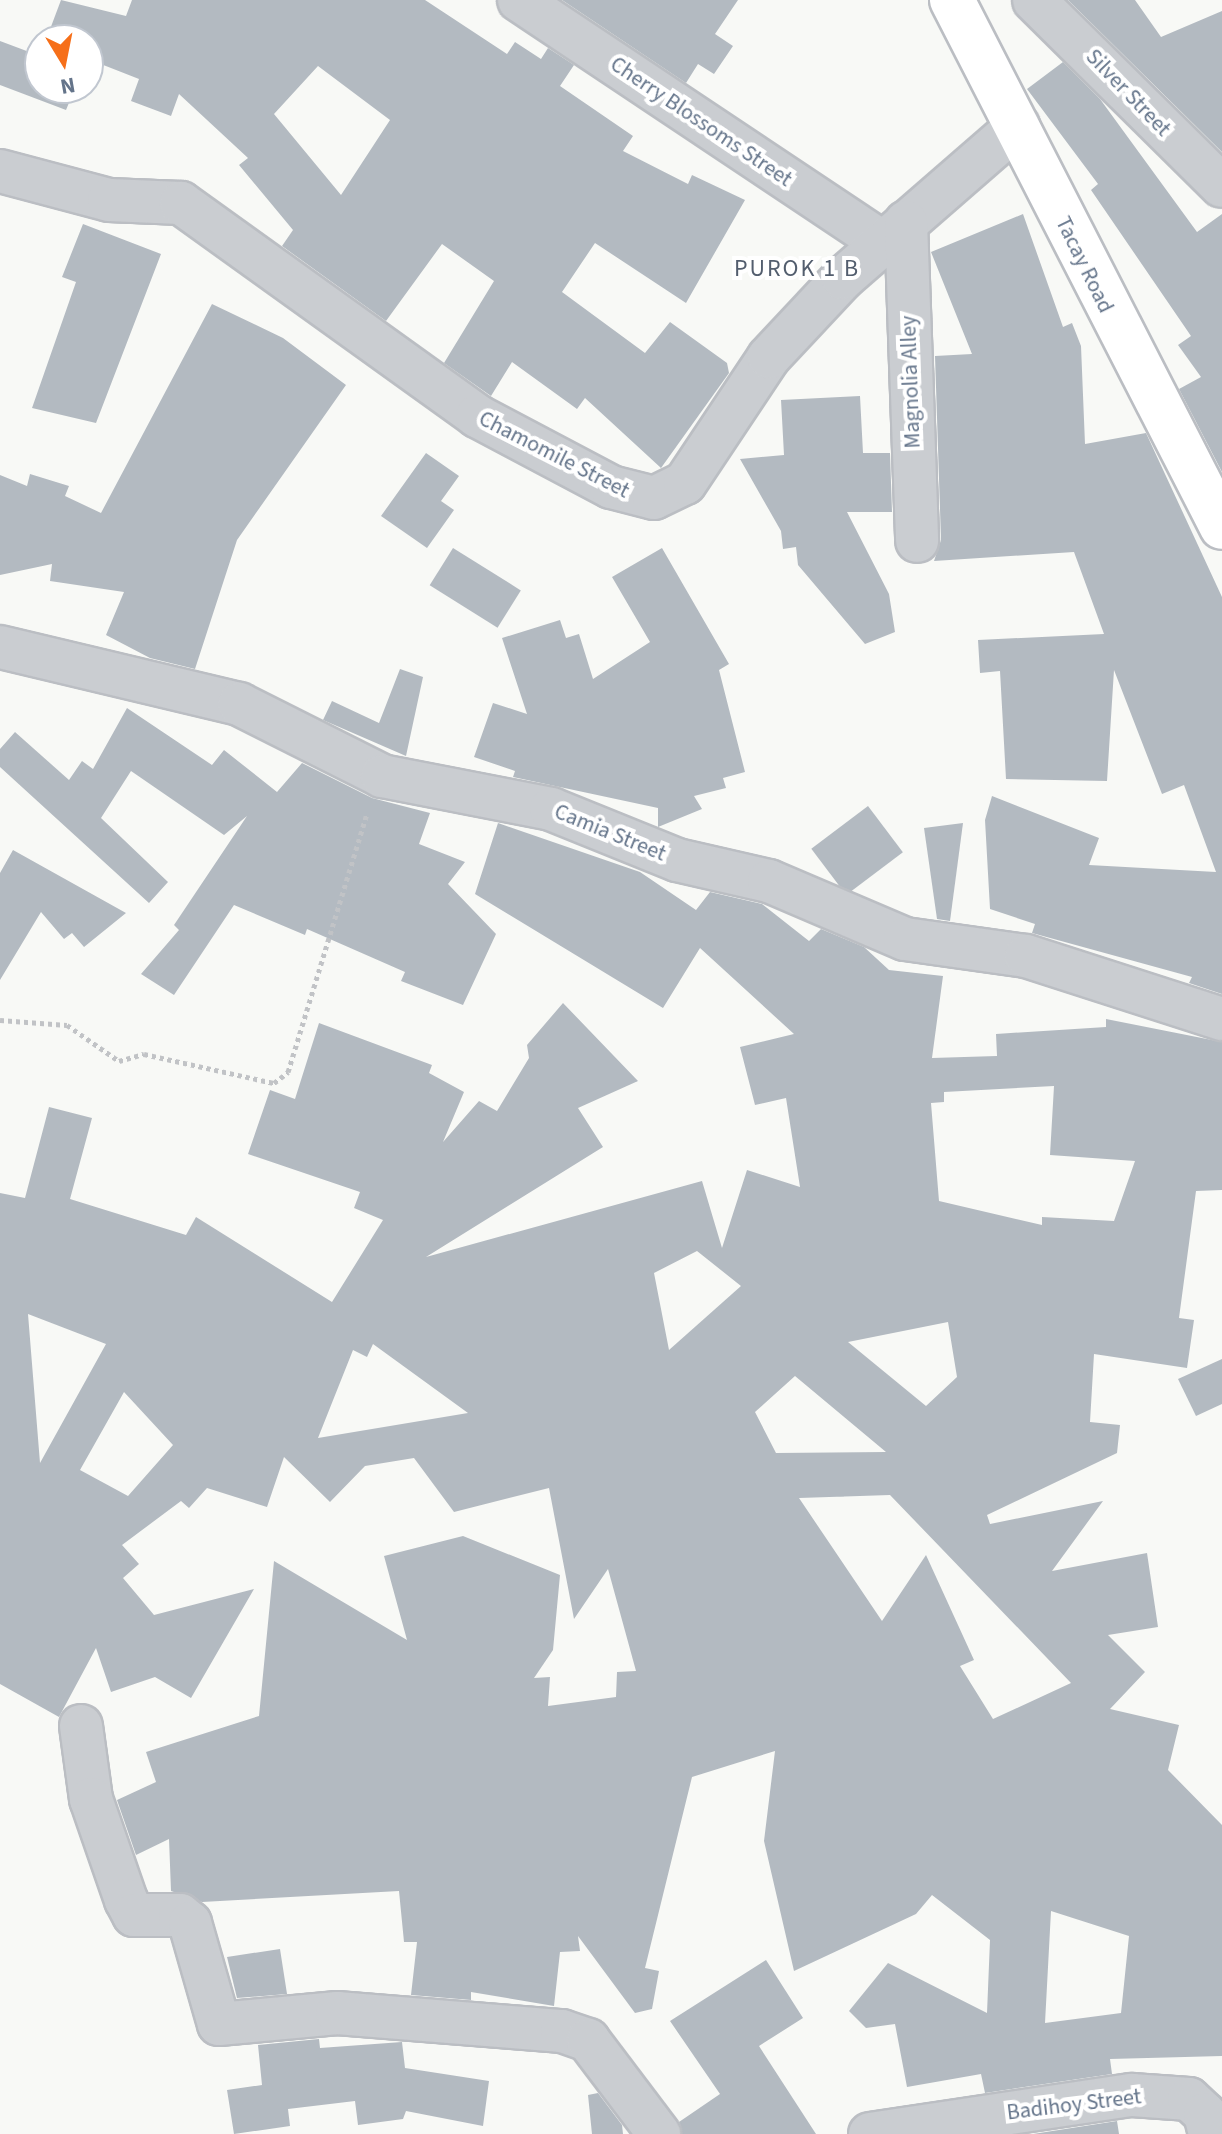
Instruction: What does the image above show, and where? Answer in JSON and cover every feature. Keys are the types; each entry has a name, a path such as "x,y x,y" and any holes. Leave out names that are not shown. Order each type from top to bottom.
{"main road":[{"name":"Tacay Road","path":"952,0 1222,527"}],"street":[{"name":"Cherry Blossoms Street","path":"519,0 894,233"},
{"name":"Silver Street","path":"1034,0 1222,186"},
{"name":"Chamomile Street","path":"0,171 109,200 181,203 464,408 636,497 669,494 685,483 769,357 894,233 1018,126"},
{"name":"Magnolia Alley","path":"894,233 917,541"},
{"name":"Camia Street","path":"0,647 239,704 382,776 551,809 677,860 769,881 905,939 1026,956 1222,1019"},
{"path":"81,1726 91,1799 126,1900 134,1915 180,1915 190,1923 219,2024 337,2013 562,2031 588,2040 659,2134"},
{"name":"Badihoy Street","path":"870,2134 1132,2095 1189,2099 1205,2114 1210,2134"}],"path":[{"path":"0,1020 67,1025 119,1061 144,1054 274,1083 288,1072 353,847 382,776"}],"building":[{"path":"61,0 126,16 132,0 425,0 507,54 515,42 541,59 548,48 574,65 560,86 633,136 623,151 688,184 692,175 745,200 686,303 595,243 562,292 645,353 670,322 727,363 729,373 661,468 585,398 577,409 512,362 491,396 444,363 494,281 442,244 386,321 282,246 293,230 239,165 248,158 179,94 171,116 131,101 139,79 104,65 104,24 52,24","holes":["318,66 390,120 341,195 274,114"]},
{"path":"562,0 738,0 715,34 733,46 714,74 698,64 686,83"},
{"path":"1068,0 1135,0 1161,37 1222,11 1222,152"},
{"path":"0,41 24,50 24,94 0,85"},
{"path":"1063,62 1100,99 1197,232 1222,214 1222,472 1179,389 1201,377 1178,345 1191,336 1091,190 1098,184 1027,89"},
{"path":"50,104 68,104 66,110"},
{"path":"1023,214 1063,327 1072,323 1081,346 1085,444 1146,433 1222,597 1222,994 1189,983 1192,977 1032,933 1035,924 990,909 985,820 992,796 1099,838 1089,865 1216,872 1184,785 1162,794 1114,670 1107,781 1006,779 1000,671 980,673 978,640 1104,634 1074,552 934,561 941,540 935,356 972,354 931,252"},
{"path":"83,224 161,254 96,423 32,408 76,282 62,277"},
{"path":"212,304 283,338 346,385 237,540 195,669 150,658 106,635 124,592 50,581 52,564 0,575 0,475 27,486 30,474 69,486 65,496 101,513"},
{"path":"860,396 863,453 890,453 892,512 847,512 889,594 895,632 865,644 798,565 796,547 783,549 781,531 740,459 784,455 781,400"},
{"path":"426,453 459,476 441,501 454,510 427,548 381,516"},
{"path":"453,548 521,590 498,628 430,585"},
{"path":"662,548 729,664 719,670 745,772 723,778 726,788 694,796 702,809 658,827 658,808 513,777 515,771 474,757 493,703 527,714 502,638 560,620 566,638 579,634 593,679 650,642 612,577"},
{"path":"400,669 423,677 406,756 323,720 332,701 379,723"},
{"path":"127,708 212,765 224,750 277,792 302,763 372,798 430,813 419,844 465,862 448,884 496,934 463,1005 401,981 405,972 307,929 305,935 234,905 174,995 141,974 179,930 174,925 247,816 224,835 131,771 101,818 168,882 149,903 0,767 0,749 15,732 69,780 82,761 93,769"},
{"path":"868,806 903,852 846,895 811,849"},
{"path":"498,823 640,872 696,910 710,892 762,904 809,941 821,929 864,947 889,970 943,976 932,1058 997,1056 996,1034 1106,1027 1106,1019 1222,1042 1222,1190 1196,1191 1179,1318 1194,1320 1187,1368 1094,1354 1090,1422 1120,1425 1117,1453 987,1515 990,1524 1103,1501 1052,1571 1147,1553 1158,1627 1108,1635 1145,1672 1110,1709 1179,1725 1168,1770 1222,1825 1222,2056 1110,2059 1112,2074 985,2093 981,2074 907,2087 895,2024 866,2028 849,2011 888,1963 987,2013 990,1940 932,1895 916,1914 794,1971 764,1841 775,1751 692,1777 645,1968 659,1971 652,2009 635,2013 578,1936 580,1951 560,1952 554,2006 471,1992 471,2000 411,1995 417,1942 404,1942 399,1891 202,1902 171,1891 169,1839 136,1855 117,1800 156,1782 146,1752 259,1716 274,1561 407,1640 384,1556 463,1536 560,1575 553,1650 534,1678 550,1677 548,1706 616,1697 617,1672 636,1671 608,1569 574,1619 549,1488 454,1512 414,1458 365,1466 330,1502 284,1457 267,1507 207,1488 189,1508 181,1501 122,1545 139,1564 123,1578 154,1615 254,1589 191,1698 155,1677 111,1692 96,1648 59,1717 0,1684 0,1193 25,1198 49,1107 92,1118 70,1199 186,1235 196,1217 332,1302 383,1220 354,1208 360,1192 248,1154 270,1090 295,1099 319,1023 432,1065 429,1073 464,1092 443,1142 479,1101 497,1111 529,1058 527,1045 563,1003 638,1081 578,1108 603,1147 426,1257 702,1181 722,1248 747,1170 800,1187 786,1098 755,1105 740,1047 794,1034 700,948 663,1008 475,894","holes":["1054,1086 1050,1155 1135,1161 1114,1221 1042,1217 1042,1225 939,1201 931,1103 944,1102 944,1092","697,1251 741,1286 669,1350 654,1273","28,1314 106,1344 40,1463","948,1322 957,1377 926,1406 848,1342","373,1344 468,1413 318,1438 353,1350 367,1357","795,1376 886,1452 776,1453 755,1412","124,1392 173,1445 128,1496 80,1470","890,1495 1071,1683 993,1719 960,1666 974,1660 926,1555 882,1621 799,1498","1051,1911 1129,1936 1121,2013 1045,2023"]},
{"path":"963,823 950,921 937,919 924,828"},
{"path":"13,850 126,913 84,947 72,933 64,939 41,912 0,980 0,873"},
{"path":"1222,1359 1222,1404 1196,1416 1178,1379"},
{"path":"280,1949 287,1994 237,1998 227,1957"},
{"path":"766,1960 803,2018 759,2046 816,2134 682,2134 679,2122 720,2094 670,2021"},
{"path":"319,2039 320,2048 402,2042 405,2068 489,2081 483,2126 406,2111 403,2119 358,2125 355,2101 288,2109 290,2126 234,2134 227,2090 262,2085 258,2045"},
{"path":"598,2093 622,2125 623,2134 592,2134 588,2095"},
{"path":"1117,2121 1119,2134 1033,2134"}],"district":[{"name":"PUROK 1 B","path":"797,269"}]}
